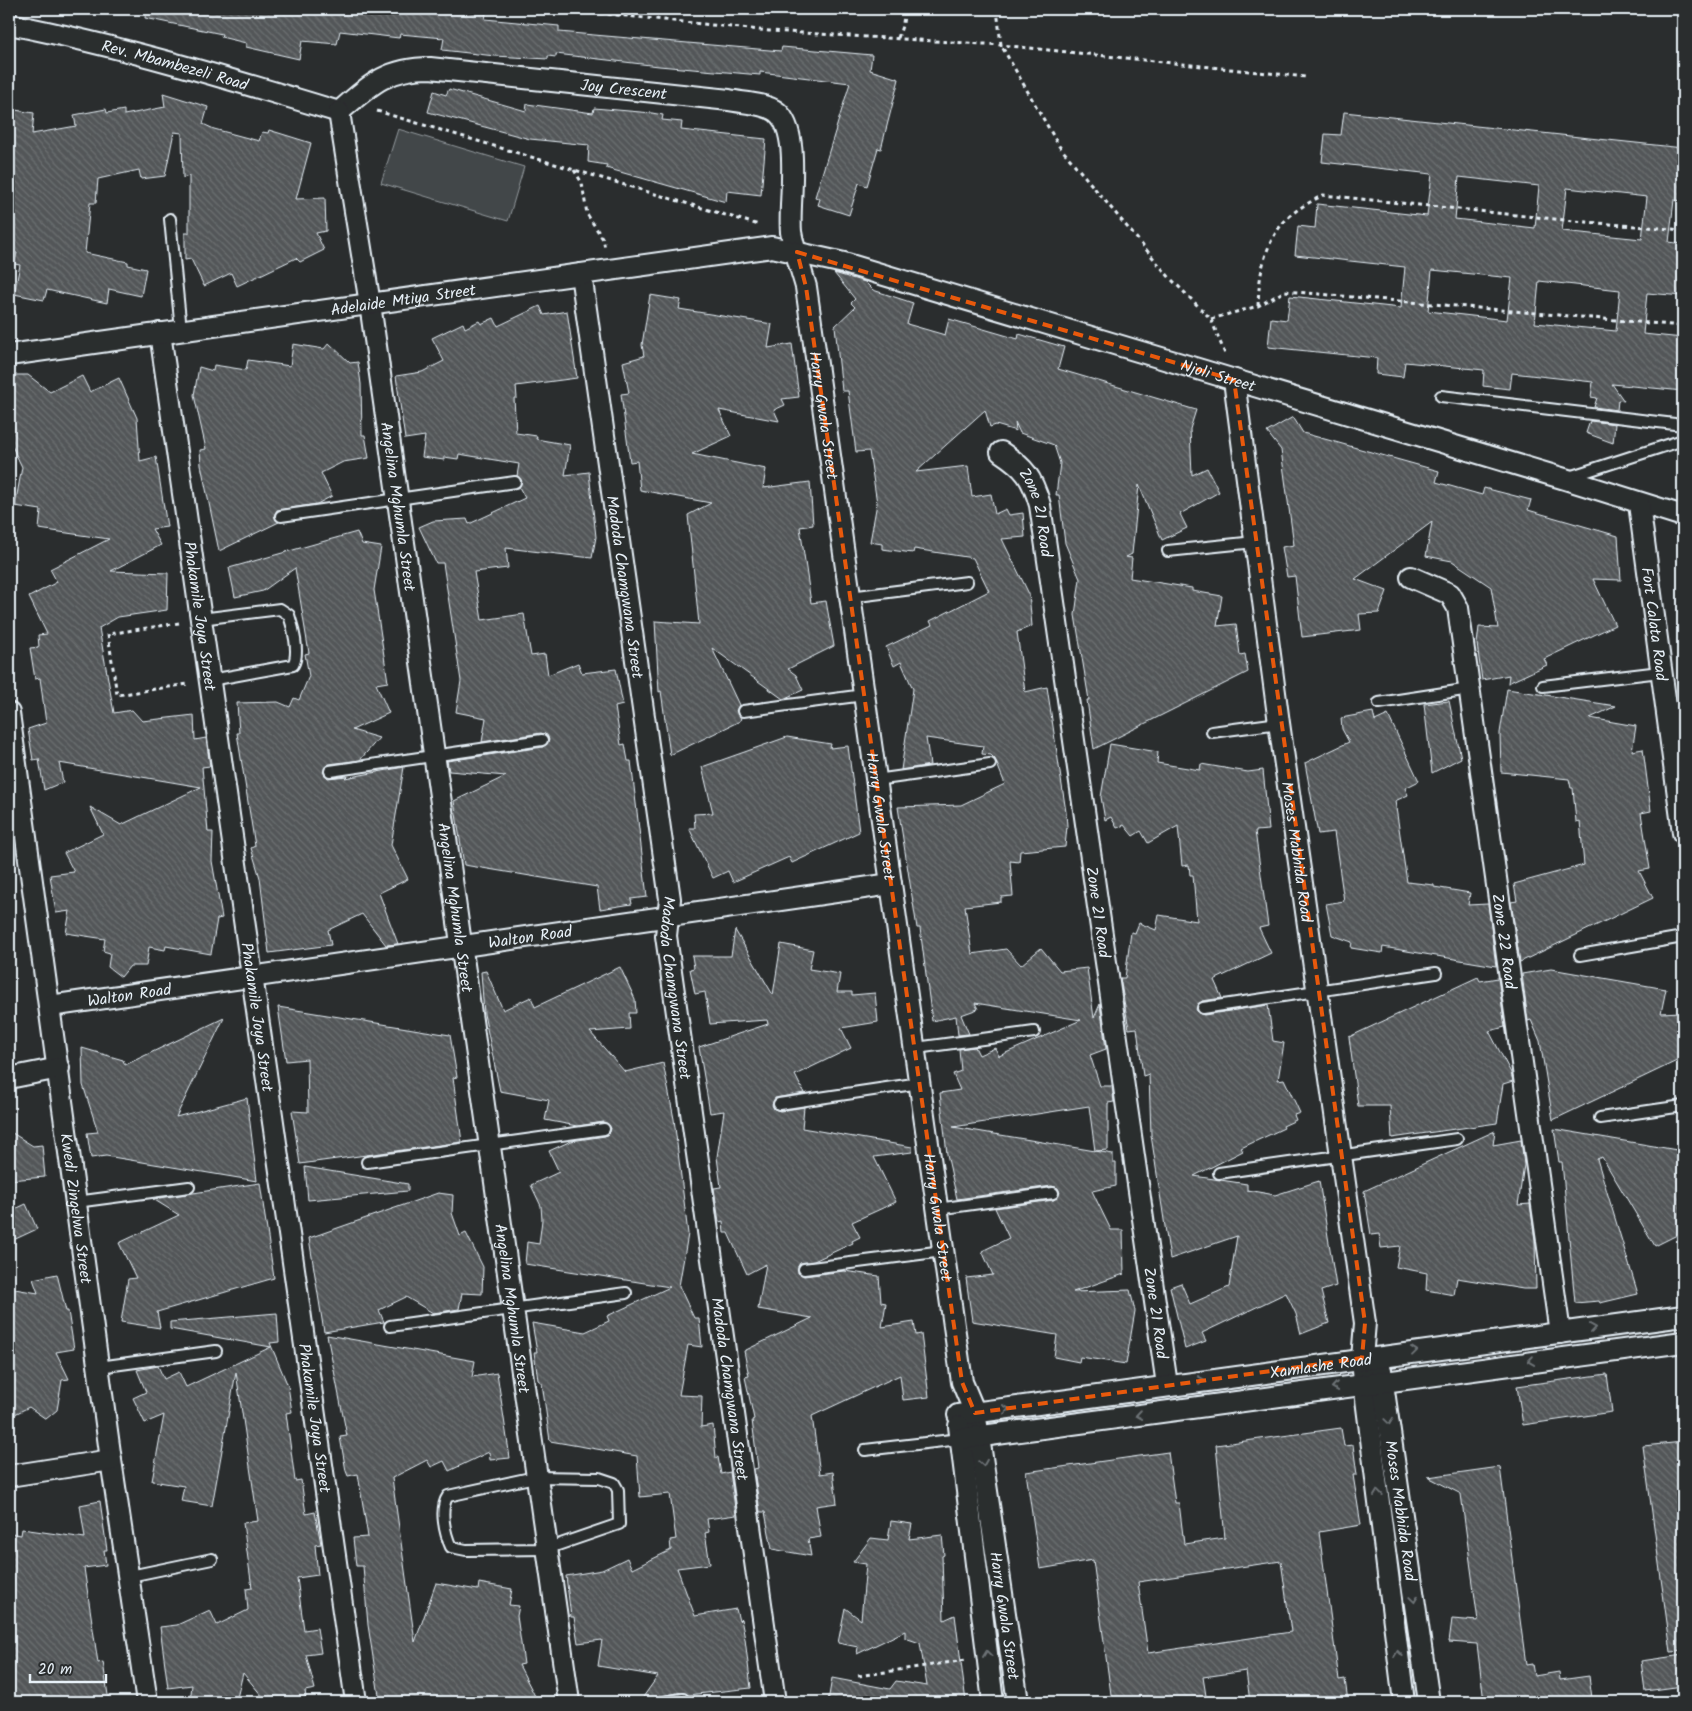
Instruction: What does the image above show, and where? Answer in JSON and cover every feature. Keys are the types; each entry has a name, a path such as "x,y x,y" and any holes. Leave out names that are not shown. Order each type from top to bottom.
{"street":[{"name":"Rev. Mbambezeli Road","path":"9,24 70,36 214,75 344,107"},
{"name":"Joy Crescent","path":"344,107 391,72 409,68 430,68 729,100 764,106 777,113 786,125 789,136 791,232 797,252"},
{"name":"Angelina Mghumla Street","path":"344,107 396,500 569,1702"},
{"name":"Adelaide Mtiya Street","path":"9,354 772,247 797,252"},
{"name":"Njoli Street","path":"797,252 844,263 1565,478 1639,504 1683,516"},
{"name":"Harry Gwala Street","path":"797,252 806,287 916,1048 966,1414 1018,1702"},
{"name":"Madoda Chamgwana Street","path":"581,274 670,899 666,936 775,1702"},
{"name":"Phakamile Joya Street","path":"160,333 193,620 252,977 356,1702"},
{"name":"Moses Mabhida Road","path":"1228,379 1255,542 1279,723 1370,1357 1429,1702"},
{"name":"Zone 21 Road","path":"1001,452 1016,462 1030,477 1040,505 1167,1385"},
{"name":"Fort Calata Road","path":"1639,504 1683,834"},
{"name":"Zone 22 Road","path":"1411,577 1440,588 1450,594 1455,600 1462,627 1560,1332"},
{"name":"Kwedi Zingelwa Street","path":"9,713 111,1460 130,1576 147,1702"},
{"name":"Walton Road","path":"50,1006 891,884"},
{"path":"9,1078 58,1068"},
{"name":"Xamlashe Road","path":"966,1414 1370,1357 1683,1316"},
{"name":"Xamlashe Road","path":"970,1438 1374,1382 1683,1342"},
{"name":"Moses Mabhida Road","path":"1374,1382 1404,1702"},
{"name":"Harry Gwala Street","path":"970,1438 993,1702"},
{"path":"9,1476 111,1460"}],"lane":[{"path":"170,219 181,330"},
{"path":"1441,396 1683,425"},
{"path":"1565,478 1683,440"},
{"path":"281,516 515,482"},
{"path":"1168,551 1255,542"},
{"path":"850,597 967,582"},
{"path":"193,620 280,609 290,615 293,626 295,656 293,665 202,681"},
{"path":"1543,686 1660,672"},
{"path":"1379,703 1470,688"},
{"path":"744,711 864,695"},
{"path":"1212,732 1279,723"},
{"path":"330,771 542,740"},
{"path":"876,780 990,764"},
{"path":"1580,954 1683,937"},
{"path":"1203,1008 1436,973"},
{"path":"916,1048 1034,1032"},
{"path":"779,1104 920,1083"},
{"path":"1600,1118 1683,1106"},
{"path":"367,1162 604,1129"},
{"path":"1219,1173 1341,1154 1457,1139"},
{"path":"76,1202 189,1187"},
{"path":"938,1209 1053,1193"},
{"path":"804,1269 943,1251"},
{"path":"390,1326 626,1293"},
{"path":"99,1367 216,1351"},
{"path":"865,1450 970,1438"},
{"path":"536,1477 599,1478 614,1483 618,1490 619,1524 546,1549 466,1550 451,1547 448,1540 443,1507 448,1496 536,1477"},
{"path":"130,1576 212,1558"},
{"path":"664,1702 683,1699"}],"path":[{"path":"560,9 769,31 1002,45 1306,77"},
{"path":"898,38 903,24 905,9"},
{"path":"997,9 1002,45 1059,146 1170,278 1211,320 1225,354 1228,379"},
{"path":"1553,9 1683,12"},
{"path":"344,107 791,232"},
{"path":"574,170 582,183 587,214 603,239 608,271"},
{"path":"1258,306 1259,275 1272,238 1294,212 1322,194 1574,221 1683,230"},
{"path":"1211,320 1258,306 1286,290 1683,326"},
{"path":"193,620 108,634 117,694 202,681"},
{"path":"858,1676 972,1660"}],"highlighted area":[{"path":"797,252 1234,380 1365,1323 1362,1358 975,1413 962,1382 806,287"}],"shaded area":[{"path":"398,129 524,167 508,221 381,183"}],"building":[{"path":"146,9 381,9 415,12 415,9 456,11 486,14 485,19 559,26 559,32 781,51 782,47 872,55 870,70 899,79 881,149 878,148 867,186 859,183 849,215 818,205 820,199 815,197 850,83 760,72 760,75 556,54 556,57 548,56 548,59 495,56 442,50 444,38 400,34 399,38 340,31 337,44 302,41 299,59 246,47 246,43 221,37 222,34 145,18"},
{"path":"449,89 526,111 527,104 593,113 594,108 652,113 663,115 662,120 682,122 681,130 766,139 761,195 727,191 726,202 606,168 607,165 588,162 589,145 530,139 428,112 434,91 446,95"},
{"path":"163,93 208,107 203,124 214,129 259,141 262,132 268,133 269,130 311,143 296,199 325,198 326,231 316,233 324,250 300,262 296,258 237,286 231,273 204,286 191,259 185,260 185,233 189,233 189,176 183,178 182,133 174,132 165,176 141,179 139,170 98,179 96,203 90,203 85,253 128,262 128,265 146,269 141,296 109,289 107,303 47,290 44,300 14,294 20,265 14,264 17,253 9,252 9,109 34,113 32,134 76,126 74,115 106,109 107,113 124,110 124,115 165,107"},
{"path":"1344,112 1683,148 1683,201 1674,200 1669,242 1683,244 1683,296 1647,293 1643,334 1683,338 1683,391 1612,384 1624,401 1618,400 1617,410 1594,407 1597,398 1591,397 1593,382 1512,373 1510,389 1483,386 1484,370 1405,362 1403,377 1376,374 1377,358 1268,347 1271,318 1287,320 1290,296 1401,308 1405,267 1295,255 1298,226 1315,228 1317,204 1427,216 1432,174 1322,162 1325,134 1341,135","holes":["1459,177 1539,186 1535,228 1455,219","1567,188 1647,197 1642,239 1562,231","1432,270 1512,278 1507,320 1428,311","1539,281 1620,290 1616,331 1535,323"]},
{"path":"834,273 865,282 873,290 913,303 907,324 945,335 949,319 1018,339 1019,334 1064,347 1058,369 1196,410 1190,429 1192,475 1207,468 1219,492 1180,514 1187,528 1162,540 1139,485 1132,554 1126,557 1132,558 1130,578 1192,588 1192,591 1222,596 1217,626 1236,624 1240,655 1245,654 1248,672 1094,749 1087,700 1089,700 1075,615 1080,579 1065,543 1059,495 1056,495 1060,463 1054,445 1020,433 1015,422 1016,431 996,425 990,427 985,410 916,472 968,466 972,497 991,494 995,514 1006,509 1009,515 1023,513 1025,537 1002,539 1029,594 1032,626 1017,632 1025,692 1047,687 1066,812 1065,847 1020,851 1019,862 1010,861 1013,896 1001,897 1001,902 965,906 972,954 1006,949 1021,965 1041,948 1060,971 1087,968 1094,1018 1100,1004 1106,1049 1090,1055 1100,1086 1112,1086 1114,1102 1108,1103 1108,1150 1095,1151 1113,1154 1113,1163 1116,1163 1116,1186 1092,1191 1111,1230 1123,1230 1124,1274 1073,1292 1130,1290 1135,1311 1126,1364 1080,1357 1079,1362 1054,1357 1057,1335 972,1321 966,1278 993,1275 982,1251 1009,1238 995,1208 1054,1200 1060,1193 1058,1188 1052,1186 957,1199 947,1154 940,1093 960,1090 953,1074 961,1071 959,1049 975,1047 979,1055 995,1048 999,1056 1081,1020 975,1003 978,1009 961,1015 969,1034 958,1035 956,1016 932,1021 920,928 917,928 898,807 961,805 1005,784 995,759 991,755 982,754 983,746 926,738 930,765 901,770 913,689 901,662 894,666 886,647 932,625 930,621 989,591 973,558 914,549 913,553 882,549 882,544 870,542 877,503 869,451 856,452 848,391 842,391 835,326 855,307 851,303 855,299","holes":["1089,1106 1095,1151 953,1127"]},
{"path":"650,295 681,300 679,309 772,324 768,348 792,344 799,397 782,399 785,405 774,410 779,421 719,410 731,436 692,454 766,469 763,488 810,482 813,525 800,527 811,603 826,601 834,646 788,669 796,675 803,690 783,699 712,648 739,705 736,711 741,717 740,721 670,755 661,691 659,692 655,621 699,624 688,515 711,503 640,490 637,461 630,462 621,394 629,393 623,362 644,356 642,345"},
{"path":"540,306 544,315 567,311 577,378 516,386 517,398 514,398 516,433 537,436 536,439 570,445 565,475 589,472 596,537 592,558 506,548 508,568 474,572 482,620 524,614 531,656 545,654 548,675 578,663 582,673 616,669 623,705 615,707 621,745 625,744 628,761 631,761 647,897 631,899 632,904 600,909 597,887 464,865 454,801 506,776 449,771 447,761 543,747 549,740 547,735 541,733 482,742 486,718 456,712 461,681 443,563 436,563 419,527 433,521 467,519 469,524 525,498 519,487 522,481 517,476 519,464 459,454 458,459 444,457 444,460 422,457 425,436 405,439 396,376 422,372 444,361 432,338 463,323 465,328 479,321 481,324 494,318 498,326"},
{"path":"329,343 350,363 358,362 361,384 362,435 365,435 369,458 343,462 321,473 332,496 317,504 277,510 274,516 279,522 219,551 201,465 200,450 206,449 194,395 199,367 213,371 214,365 246,370 248,360 290,366 293,344 324,349"},
{"path":"9,375 28,375 50,392 82,376 90,392 119,378 137,418 140,461 156,457 167,527 152,529 161,545 111,571 168,573 167,610 118,617 99,628 114,713 132,710 142,721 194,715 195,740 206,738 210,766 202,767 208,832 213,832 212,861 222,918 217,919 211,954 166,946 165,950 149,947 146,966 130,966 121,977 108,967 110,953 103,951 105,939 66,933 70,911 56,913 50,875 74,872 64,853 103,834 90,807 121,825 201,787 59,763 63,782 44,790 39,759 33,760 28,729 46,723 40,678 35,679 30,648 39,647 38,635 47,634 29,597 57,582 50,569 109,539 39,529 41,510 15,506 22,467 9,440"},
{"path":"1293,417 1303,433 1439,471 1436,482 1482,495 1484,488 1531,500 1528,510 1618,536 1621,580 1593,579 1615,625 1544,659 1547,665 1508,683 1509,675 1482,680 1477,644 1479,627 1498,628 1491,587 1452,561 1426,556 1432,522 1355,579 1387,591 1379,613 1359,614 1361,630 1302,637 1295,576 1287,577 1282,547 1294,545 1281,450 1267,432"},
{"path":"1590,421 1615,424 1613,443 1586,433"},
{"path":"357,532 362,544 381,547 374,590 388,682 376,684 389,713 352,730 379,738 360,760 329,764 323,772 328,778 347,776 345,778 404,767 391,845 408,879 379,893 398,944 386,945 362,914 328,930 331,945 269,953 260,878 251,848 255,846 237,733 239,733 237,703 278,702 290,707 294,698 299,700 309,676 305,654 309,653 295,568 263,591 235,597 229,568"},
{"path":"1507,689 1616,706 1590,718 1636,726 1632,751 1643,749 1651,811 1641,813 1650,869 1639,871 1653,898 1520,962 1511,902 1517,901 1514,884 1584,865 1580,821 1576,822 1573,788 1571,788 1569,779 1501,772 1500,733"},
{"path":"1449,701 1461,758 1432,773 1424,704"},
{"path":"1373,712 1375,721 1388,715 1419,781 1405,788 1408,795 1395,801 1407,882 1434,885 1434,887 1470,893 1468,905 1488,904 1496,966 1383,947 1382,953 1351,948 1352,942 1332,935 1326,904 1344,901 1334,832 1318,834 1305,763 1349,742 1342,729 1341,718"},
{"path":"787,737 831,744 830,748 848,746 859,832 792,863 789,857 733,882 728,871 713,878 689,828 695,828 694,814 713,813 702,767"},
{"path":"1110,744 1158,752 1157,763 1200,770 1201,764 1248,772 1263,770 1269,830 1255,831 1268,926 1259,928 1271,953 1214,980 1222,998 1202,1001 1196,1009 1198,1013 1204,1015 1268,1005 1273,1041 1284,1043 1278,1080 1284,1079 1300,1113 1294,1115 1296,1120 1283,1126 1284,1128 1241,1148 1243,1151 1194,1176 1247,1184 1247,1190 1275,1195 1319,1181 1336,1286 1321,1291 1329,1323 1301,1334 1296,1314 1286,1293 1202,1333 1206,1341 1185,1349 1170,1287 1181,1283 1190,1304 1229,1287 1237,1236 1170,1259 1151,1135 1149,1074 1143,1076 1137,1028 1129,1029 1120,978 1125,978 1131,932 1135,933 1139,923 1156,930 1159,915 1197,921 1193,875 1190,875 1189,865 1182,866 1178,826 1148,843 1141,831 1133,836 1124,825 1117,828 1111,817 1105,820 1101,797"},
{"path":"735,930 773,995 781,944 813,950 809,969 840,974 837,992 852,992 852,995 875,993 878,1022 841,1028 851,1048 795,1075 804,1093 775,1098 772,1105 774,1109 780,1111 804,1107 802,1128 912,1147 912,1152 874,1157 896,1202 852,1222 860,1237 852,1241 853,1243 814,1261 800,1263 798,1267 798,1273 804,1276 844,1271 879,1276 881,1302 886,1303 882,1327 914,1322 916,1335 921,1334 929,1397 903,1400 900,1375 812,1416 820,1474 833,1472 837,1503 816,1506 821,1537 808,1539 811,1556 772,1549 765,1512 760,1512 754,1469 758,1468 752,1420 754,1419 745,1377 749,1376 744,1351 812,1318 758,1309 766,1264 747,1274 728,1233 724,1233 723,1221 719,1222 714,1188 721,1187 717,1157 724,1111 710,1113 699,1047 768,1024 767,1020 710,1024 705,992 695,994 690,969 694,968 692,956 731,956"},
{"path":"620,967 635,999 636,1013 629,1013 630,1029 590,1032 625,1072 663,1063 674,1119 688,1234 679,1286 694,1318 699,1318 702,1347 688,1345 679,1395 702,1396 701,1427 713,1425 716,1458 718,1457 721,1474 730,1472 736,1515 707,1519 709,1532 705,1533 710,1564 677,1568 695,1616 736,1609 739,1621 741,1619 745,1639 751,1688 688,1695 682,1692 641,1700 658,1676 598,1666 602,1640 578,1643 574,1617 571,1617 566,1576 602,1570 627,1558 632,1569 671,1550 670,1540 676,1539 670,1494 640,1497 637,1456 550,1441 542,1383 538,1380 534,1352 537,1352 532,1323 585,1332 609,1321 607,1316 670,1287 525,1264 527,1242 539,1244 542,1220 541,1206 531,1185 559,1172 549,1151 571,1141 605,1136 610,1132 611,1128 604,1122 577,1126 545,1120 549,1100 500,1091 484,1014 481,972 486,971 503,1010 531,997 535,1007"},
{"path":"1551,969 1666,989 1661,1013 1681,1012 1683,1058 1553,1120 1540,1041 1531,1020 1528,1021 1522,974"},
{"path":"1478,977 1480,981 1498,978 1505,1027 1489,1031 1511,1073 1513,1081 1503,1084 1497,1123 1392,1138 1390,1106 1358,1106 1349,1037"},
{"path":"278,1007 450,1035 457,1077 453,1078 462,1142 300,1164 292,1111 308,1112 307,1059 286,1061"},
{"path":"224,1018 176,1117 247,1098 257,1181 106,1156 91,1158 87,1133 98,1132 83,1085 82,1048 123,1060 125,1065"},
{"path":"1554,1129 1683,1151 1683,1232 1655,1246 1602,1157 1597,1159 1638,1294 1600,1303 1599,1301 1575,1303 1562,1162 1559,1162"},
{"path":"9,1131 33,1146 42,1145 45,1177 9,1180"},
{"path":"1495,1131 1493,1145 1521,1140 1524,1165 1518,1205 1530,1204 1535,1240 1536,1289 1523,1289 1457,1278 1454,1295 1426,1290 1427,1273 1396,1267 1400,1246 1381,1248 1379,1234 1371,1235 1364,1191"},
{"path":"305,1167 408,1184 408,1191 308,1200"},
{"path":"260,1183 274,1278 157,1312 160,1328 121,1322 128,1279 136,1278 119,1243 179,1215 153,1199"},
{"path":"438,1193 453,1195 452,1213 460,1236 466,1233 483,1267 482,1294 462,1293 459,1309 433,1313 406,1297 379,1310 384,1322 324,1332 309,1238"},
{"path":"26,1204 37,1229 9,1242 9,1212"},
{"path":"57,1274 66,1311 68,1311 74,1349 56,1352 69,1379 62,1380 57,1410 46,1419 29,1407 9,1417 9,1288 38,1293 33,1279"},
{"path":"277,1313 279,1342 270,1343 288,1386 292,1412 286,1413 295,1481 301,1480 306,1514 315,1512 321,1544 315,1545 318,1575 297,1578 304,1630 317,1628 321,1653 306,1655 315,1689 305,1691 306,1697 286,1702 267,1702 243,1673 236,1702 190,1702 192,1685 168,1688 160,1627 177,1625 210,1610 217,1625 248,1610 246,1589 252,1588 243,1523 258,1521 236,1372 212,1506 181,1501 184,1486 152,1481 164,1415 145,1423 133,1398 146,1392 137,1370 158,1366 164,1379 179,1372 186,1387 271,1347 170,1329 170,1322"},
{"path":"327,1335 475,1361 472,1377 497,1373 510,1458 490,1460 489,1452 449,1471 444,1461 431,1467 427,1460 392,1478 415,1642 436,1583 478,1590 479,1583 512,1589 509,1605 519,1606 517,1616 524,1664 519,1665 538,1702 380,1702 368,1625 363,1566 356,1566 353,1538 368,1537 358,1474 348,1476 346,1471 340,1437 347,1436"},
{"path":"1607,1374 1612,1412 1523,1425 1517,1386"},
{"path":"1341,1428 1344,1446 1353,1445 1357,1475 1353,1475 1361,1525 1319,1532 1339,1680 1345,1679 1348,1702 1250,1702 1246,1671 1203,1677 1207,1702 1112,1702 1093,1560 1040,1569 1026,1472 1168,1452 1175,1503 1179,1503 1184,1544 1225,1538 1216,1445","holes":["1281,1561 1291,1632 1148,1653 1138,1582"]},
{"path":"1683,1442 1683,1651 1671,1652 1643,1446"},
{"path":"1500,1467 1526,1665 1532,1664 1534,1676 1559,1672 1560,1680 1589,1676 1592,1698 1562,1702 1484,1702 1477,1644 1449,1642 1452,1619 1478,1621 1461,1494 1428,1477"},
{"path":"100,1501 107,1550 104,1550 106,1565 84,1568 98,1663 103,1662 109,1702 9,1702 9,1533 21,1535 22,1529 85,1538 80,1505"},
{"path":"891,1521 912,1524 909,1539 942,1535 944,1555 942,1556 944,1620 955,1615 966,1702 828,1702 832,1678 890,1689 896,1681 927,1686 920,1643 905,1638 905,1631 857,1654 858,1647 838,1643 845,1608 861,1620 866,1564 853,1562 871,1538 888,1540"},
{"path":"1683,1655 1683,1686 1645,1691 1641,1661"}]}
